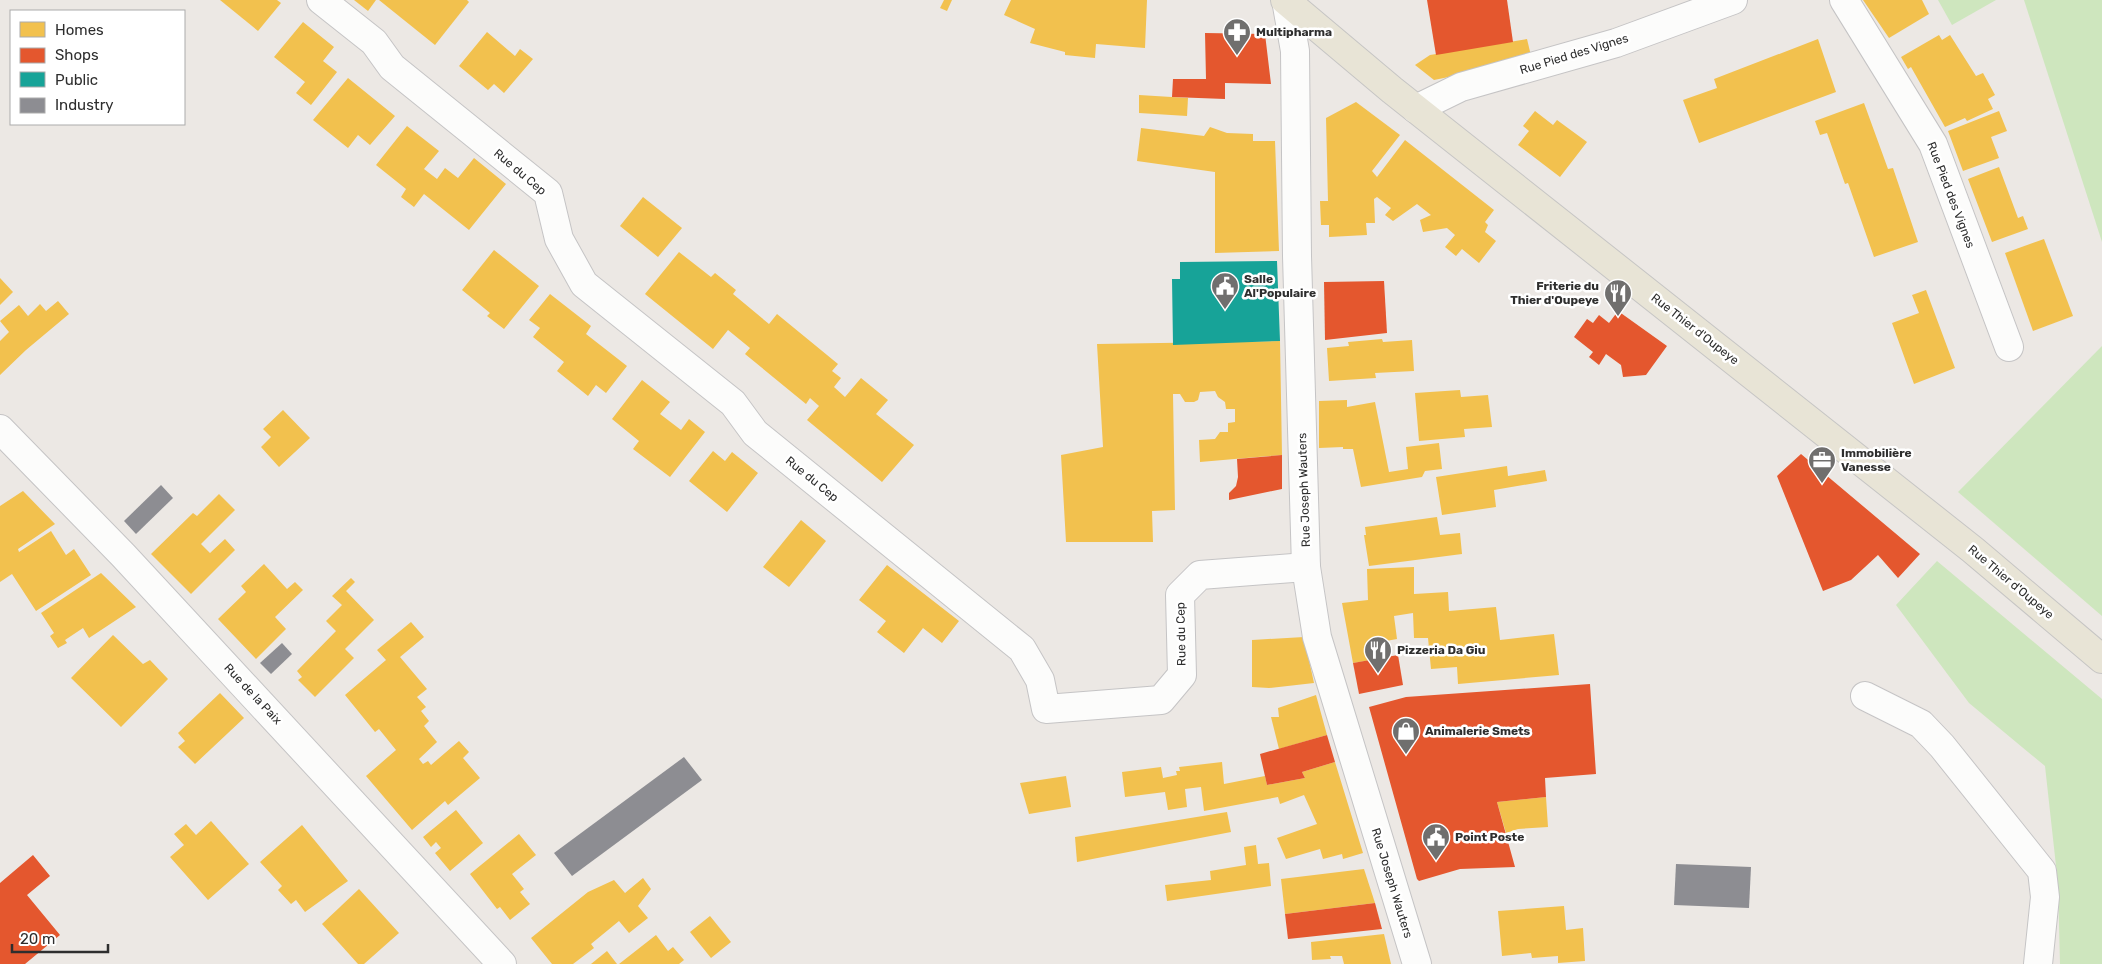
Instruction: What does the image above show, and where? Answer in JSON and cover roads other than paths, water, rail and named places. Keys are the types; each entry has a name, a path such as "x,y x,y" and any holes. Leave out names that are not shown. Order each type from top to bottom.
{"main road":[{"name":"Rue Thier d'Oupeye","path":"1286,0 1338,47 1965,544 2102,659"}],"street":[{"name":"Rue du Cep","path":"322,0 374,42 392,67 548,193 559,239 584,284 733,403 754,434 1022,649 1040,680 1046,709 1161,700 1182,675 1180,595 1200,575 1306,568"},
{"name":"Rue Joseph Wauters","path":"1286,0 1295,51 1297,256 1306,568 1318,637 1417,964"},
{"name":"Rue Pied des Vignes","path":"1416,109 1461,87 1616,43 1733,0"},
{"name":"Rue Pied des Vignes","path":"1844,0 1932,144 2009,347"},
{"name":"Rue de la Paix","path":"0,429 123,555 502,964"},
{"path":"1865,696 1921,724 1942,746 2042,871 2045,897 2038,964"}],"place":[{"name":"Multipharma","path":"1237,56"},
{"name":"Salle Al'Populaire","path":"1225,310"},
{"name":"Friterie du Thier d'Oupeye","path":"1618,317"},
{"name":"Immobilière Vanesse","path":"1822,484"},
{"name":"Pizzeria Da Giu","path":"1378,674"},
{"name":"Animalerie Smets","path":"1406,755"},
{"name":"Point Poste","path":"1436,861"}]}
